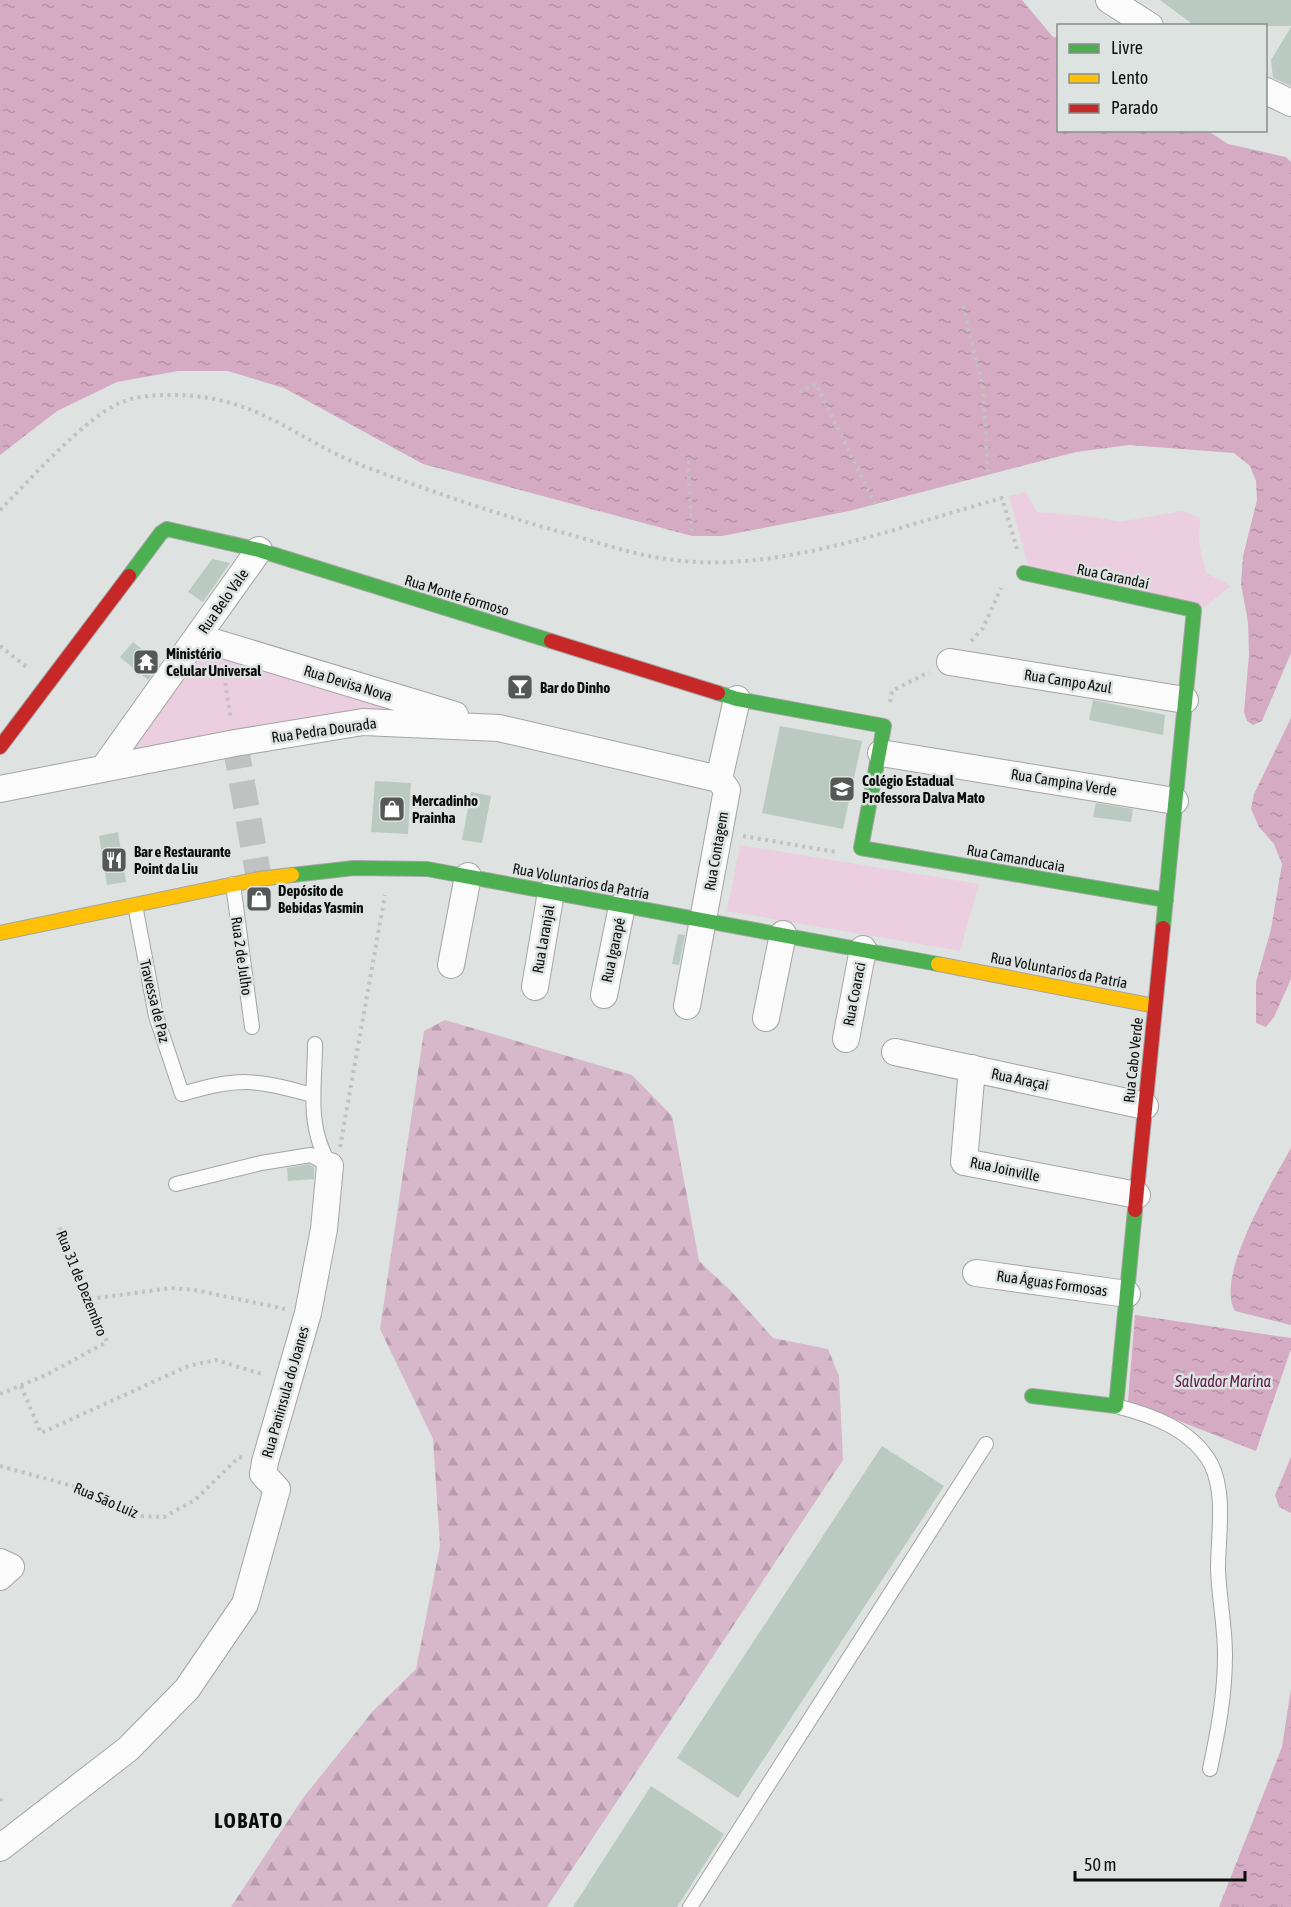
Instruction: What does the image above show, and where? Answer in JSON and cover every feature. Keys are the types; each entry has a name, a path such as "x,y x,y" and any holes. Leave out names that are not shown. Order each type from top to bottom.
{"street":[{"path":"1109,0 1147,24"},
{"path":"1267,91 1291,103"},
{"name":"Rua Monte Formoso","path":"0,747 164,530 259,550 737,699 884,726 881,753 861,848"},
{"name":"Rua Belo Vale","path":"104,769 208,641 259,550"},
{"name":"Rua Carandaí","path":"1024,573 1194,610"},
{"name":"Rua Cabo Verde","path":"1116,1406 1194,610"},
{"name":"Rua Devisa Nova","path":"208,641 499,728"},
{"name":"Rua Campo Azul","path":"950,662 1185,700"},
{"name":"Rua Contagem","path":"687,1006 727,790 720,779 737,699"},
{"name":"Rua Pedra Dourada","path":"0,789 363,722 499,728 720,779"},
{"name":"Rua Campina Verde","path":"881,753 1176,801"},
{"name":"Rua Camanducaia","path":"861,848 1166,900"},
{"name":"Rua Voluntarios da Patría","path":"0,933 233,884 311,872 389,867 427,869 863,949 1155,1006"},
{"path":"451,965 468,876"},
{"name":"Rua Laranjal","path":"535,987 550,892"},
{"name":"Rua Igarapé","path":"604,994 622,906"},
{"path":"766,1018 783,934"},
{"name":"Rua Coaraci","path":"846,1039 863,949"},
{"name":"Rua Araçai","path":"895,1052 1145,1106"},
{"name":"Rua Joinville","path":"972,1068 964,1162 1137,1195"},
{"name":"Rua Paninsula do Joanes","path":"0,1848 128,1749 187,1689 245,1604 277,1489 263,1474 264,1462 308,1313 324,1229 330,1166"},
{"name":"Rua Águas Formosas","path":"976,1273 1127,1294"},
{"path":"1032,1396 1116,1406"}],"lane":[{"name":"Rua 2 de Julho","path":"233,884 252,1027"},
{"name":"Travessa de Paz","path":"135,905 156,1016 182,1094 232,1081 249,1081 312,1095"},
{"path":"315,1044 312,1095 315,1134 330,1166"},
{"path":"176,1184 261,1163 311,1155 330,1166"},
{"path":"1116,1406 1145,1414 1172,1426 1193,1441 1210,1464 1217,1486 1218,1571 1225,1654 1223,1711 1210,1769"},
{"path":"690,1907 986,1444"}],"path":[{"path":"963,306 983,388 988,474"},
{"path":"799,392 816,384 874,504"},
{"path":"0,510 89,423 121,402 150,395 188,395 237,403 288,426 357,463 502,516 633,553 685,561 733,562 776,558 1002,498 1024,573"},
{"path":"688,461 692,536"},
{"path":"208,641 235,744"},
{"path":"0,646 48,683"},
{"path":"719,832 852,855 861,848"},
{"path":"330,1166 339,1153 389,867"},
{"name":"Rua 31 de Dezembro","path":"21,1386 107,1342 79,1266 58,1224"},
{"path":"90,1299 171,1288 195,1290 308,1313"},
{"path":"0,1394 21,1386 41,1433 188,1366 216,1360 240,1365 289,1383"},
{"name":"Rua São Luiz","path":"0,1466 73,1486 141,1516 164,1517 195,1500 239,1457 264,1462"},
{"path":"0,1800 3,1795"}],"green space":[{"path":"445,1020 632,1075 672,1116 699,1261 730,1290 773,1338 828,1349 839,1376 843,1460 547,1907 231,1907 303,1798 373,1711 416,1669 440,1546 433,1439 380,1329 424,1031"}],"shaded area":[{"path":"1026,492 1037,512 1094,517 1120,522 1182,511 1200,518 1199,544 1206,573 1231,586 1202,609 1028,565 1009,496"},
{"path":"199,643 403,707 402,718 120,756"},
{"path":"740,845 979,884 960,951 727,911"}],"water":[{"path":"0,0 1022,0 1053,37 1057,38 1057,132 1210,132 1228,144 1286,157 1291,162 1291,653 1262,721 1253,725 1247,721 1244,712 1249,655 1248,622 1241,584 1243,556 1257,500 1256,481 1250,466 1234,453 1129,445 1076,452 849,511 722,536 692,536 423,464 284,388 228,371 178,371 117,382 57,411 0,455"},
{"path":"1291,718 1291,979 1274,1017 1266,1027 1256,1023 1256,982 1271,929 1282,864 1274,844 1259,827 1251,809 1254,794"},
{"path":"1291,1148 1291,1325 1235,1311 1231,1296 1232,1276 1248,1229"},
{"name":"Salvador Marina","path":"1135,1315 1291,1338 1291,1349 1256,1451 1128,1401"},
{"path":"1291,1457 1291,1513 1279,1507 1275,1495"},
{"path":"1291,1689 1291,1907 1219,1907 1282,1747"}],"building":[{"path":"1160,0 1291,0 1291,26 1192,24"},
{"path":"1291,27 1291,86 1273,78 1271,60"},
{"path":"212,559 230,563 203,602 188,592"},
{"path":"133,642 160,664 148,680 120,657"},
{"path":"1093,700 1165,715 1163,735 1089,720"},
{"path":"780,726 862,741 843,829 762,813"},
{"path":"375,781 411,783 408,834 371,832"},
{"path":"471,792 491,796 482,843 462,840"},
{"path":"1096,803 1133,809 1131,822 1093,817"},
{"path":"118,832 126,882 107,885 99,836"},
{"path":"678,934 685,935 679,965 672,964"},
{"path":"309,1164 314,1167 314,1179 288,1181 287,1168"},
{"path":"882,1446 944,1486 738,1798 677,1758"},
{"path":"651,1786 724,1834 677,1907 573,1907"}],"tunnel":[{"path":"235,743 259,879"}],"traffic: fast":[{"path":"129,576 161,533 167,529 259,550 551,641"},
{"path":"1024,573 1194,610 1163,928"},
{"path":"718,693 737,699 884,726 861,848 1166,900"},
{"path":"292,875 354,868 427,869 938,964"},
{"path":"1032,1396 1116,1406 1135,1210"}],"traffic: slow":[{"path":"0,933 259,879 292,875"},
{"path":"938,964 1155,1006"}],"traffic: jam":[{"path":"0,747 129,576"},
{"path":"551,641 718,693"},
{"path":"1135,1210 1163,928"}],"place":[{"name":"Ministério Celular Universal","path":"146,662"},
{"name":"Bar do Dinho","path":"520,687"},
{"name":"Colégio Estadual Professora Dalva Mato","path":"842,789"},
{"name":"Mercadinho Prainha","path":"392,809"},
{"name":"Bar e Restaurante Point da Liu","path":"114,860"},
{"name":"Depósito de Bebidas Yasmin","path":"259,899"}],"district":[{"name":"LOBATO","path":"249,1820"}]}
